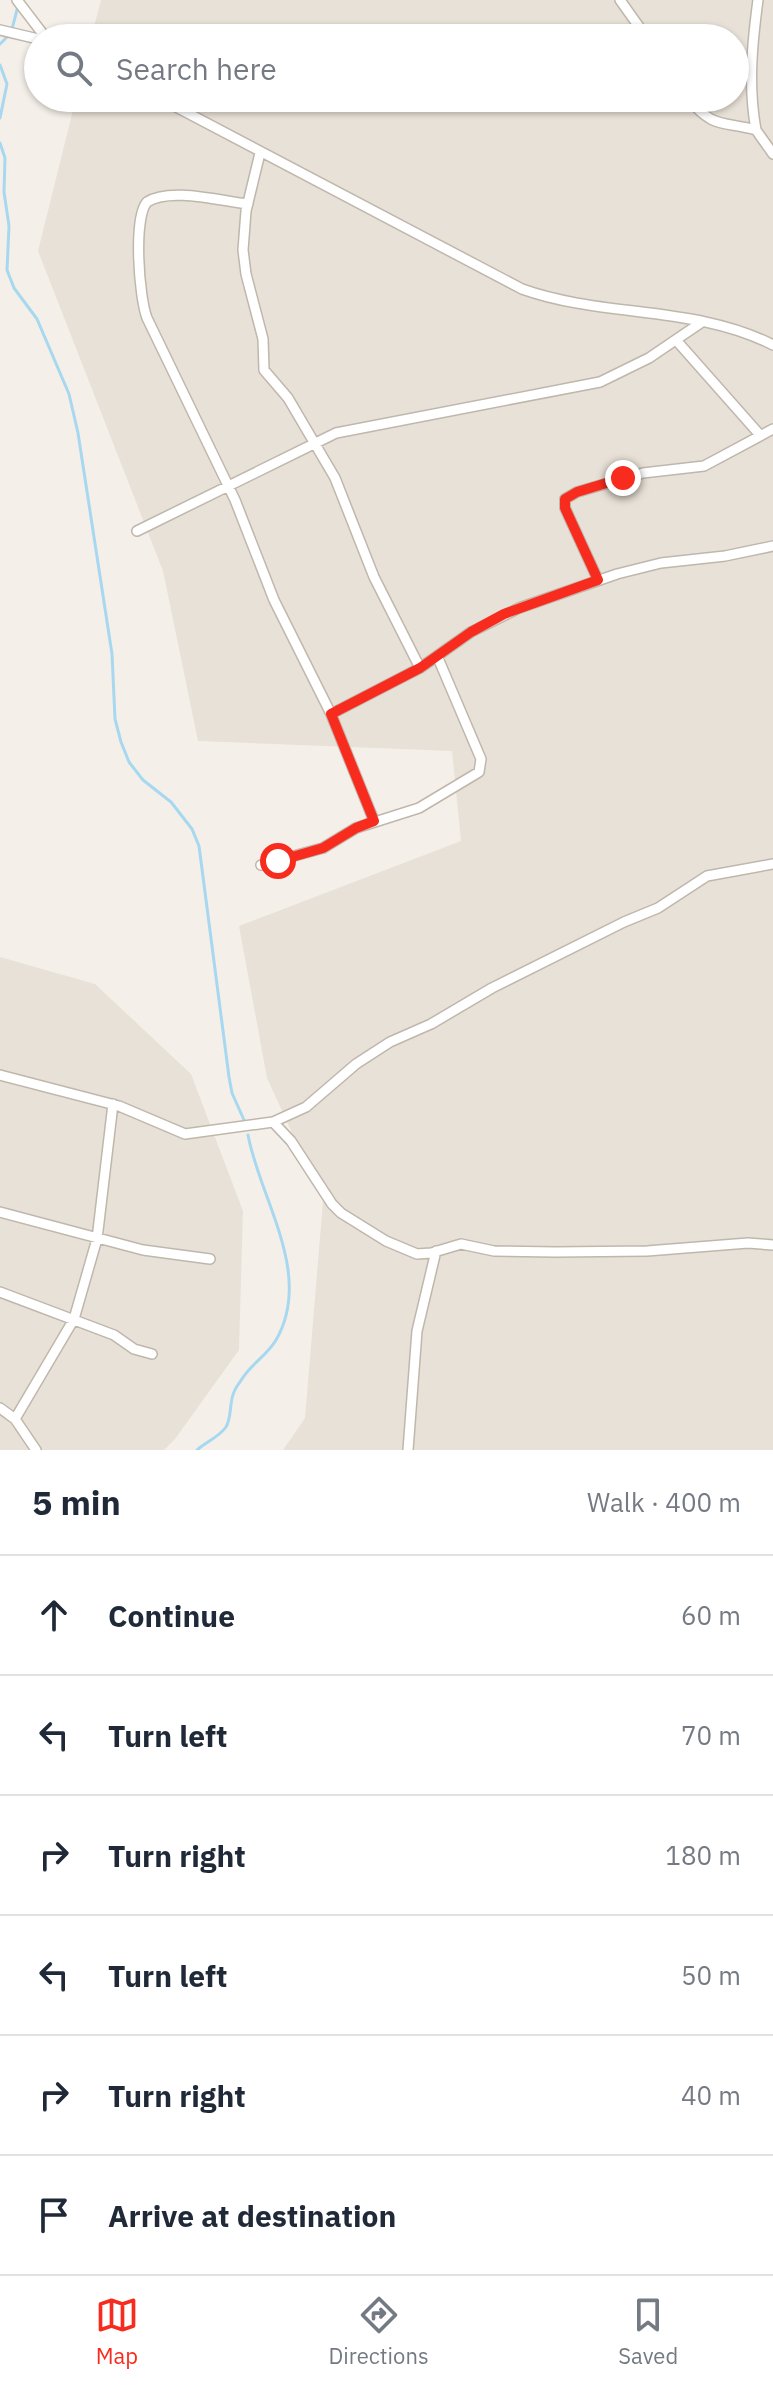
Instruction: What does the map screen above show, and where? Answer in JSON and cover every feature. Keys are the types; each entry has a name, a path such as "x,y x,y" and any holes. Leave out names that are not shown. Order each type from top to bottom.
{"street":[{"path":"17,0 35,24"},
{"path":"620,0 637,24"},
{"path":"758,0 750,74 751,106 756,130 773,154"},
{"path":"0,30 24,36"},
{"path":"185,112 522,289 573,303 702,322 773,345"},
{"path":"700,112 712,122 756,130"},
{"path":"260,153 248,204 243,250 263,339 262,363 270,379 288,398 335,478 374,577 420,668"},
{"path":"248,204 163,196 147,202 141,216 139,280 143,308 228,486 274,600 331,714 374,821"},
{"path":"137,531 313,442 351,429 600,382 649,358 702,322"},
{"path":"676,340 760,435"},
{"path":"598,580 565,508 565,499 577,492 643,473 704,466 773,429"},
{"path":"331,714 438,658 471,632 504,614 598,580 661,563 725,556 773,546"},
{"path":"261,865 323,848 356,828 409,812 479,772 481,759 438,658"},
{"path":"0,1075 113,1104 185,1134 273,1122 306,1107 356,1064 390,1042 431,1024 492,988 624,922 658,908 707,876 773,864"},
{"path":"15,1419 74,1319 97,1239 113,1104"},
{"path":"273,1122 291,1141 341,1213 417,1254 461,1244 494,1251 556,1252 647,1251 748,1243 773,1245"},
{"path":"0,1212 143,1250 210,1259"},
{"path":"408,1450 417,1331 436,1251"},
{"path":"0,1292 119,1337 134,1349 152,1354"},
{"path":"0,1408 15,1419 36,1450"}],"shaded area":[{"path":"101,0 773,0 773,1450 283,1450 305,1418 323,1201 267,1078 239,926 461,841 452,751 198,741 163,571 38,251 73,112 749,112 749,24 95,24"},
{"path":"0,957 95,984 191,1074 243,1211 239,1350 164,1450 0,1450"}],"waterway":[{"path":"12,29 18,6"},
{"path":"0,44 8,36"},
{"path":"0,65 7,84 0,118"},
{"path":"0,143 5,158 4,192 9,226 7,270 14,288 37,319 69,394 78,433 112,654 115,719 129,762 143,780 171,802 192,829 199,846 229,1077 232,1093 244,1120"},
{"path":"197,1450 226,1427 236,1388 273,1345 286,1315 289,1289 287,1263 248,1135"}],"route":[{"path":"278,861 323,848 346,833 374,821 331,714 438,658 471,632 504,614 598,580 565,508 565,499 570,494 623,478"}]}
